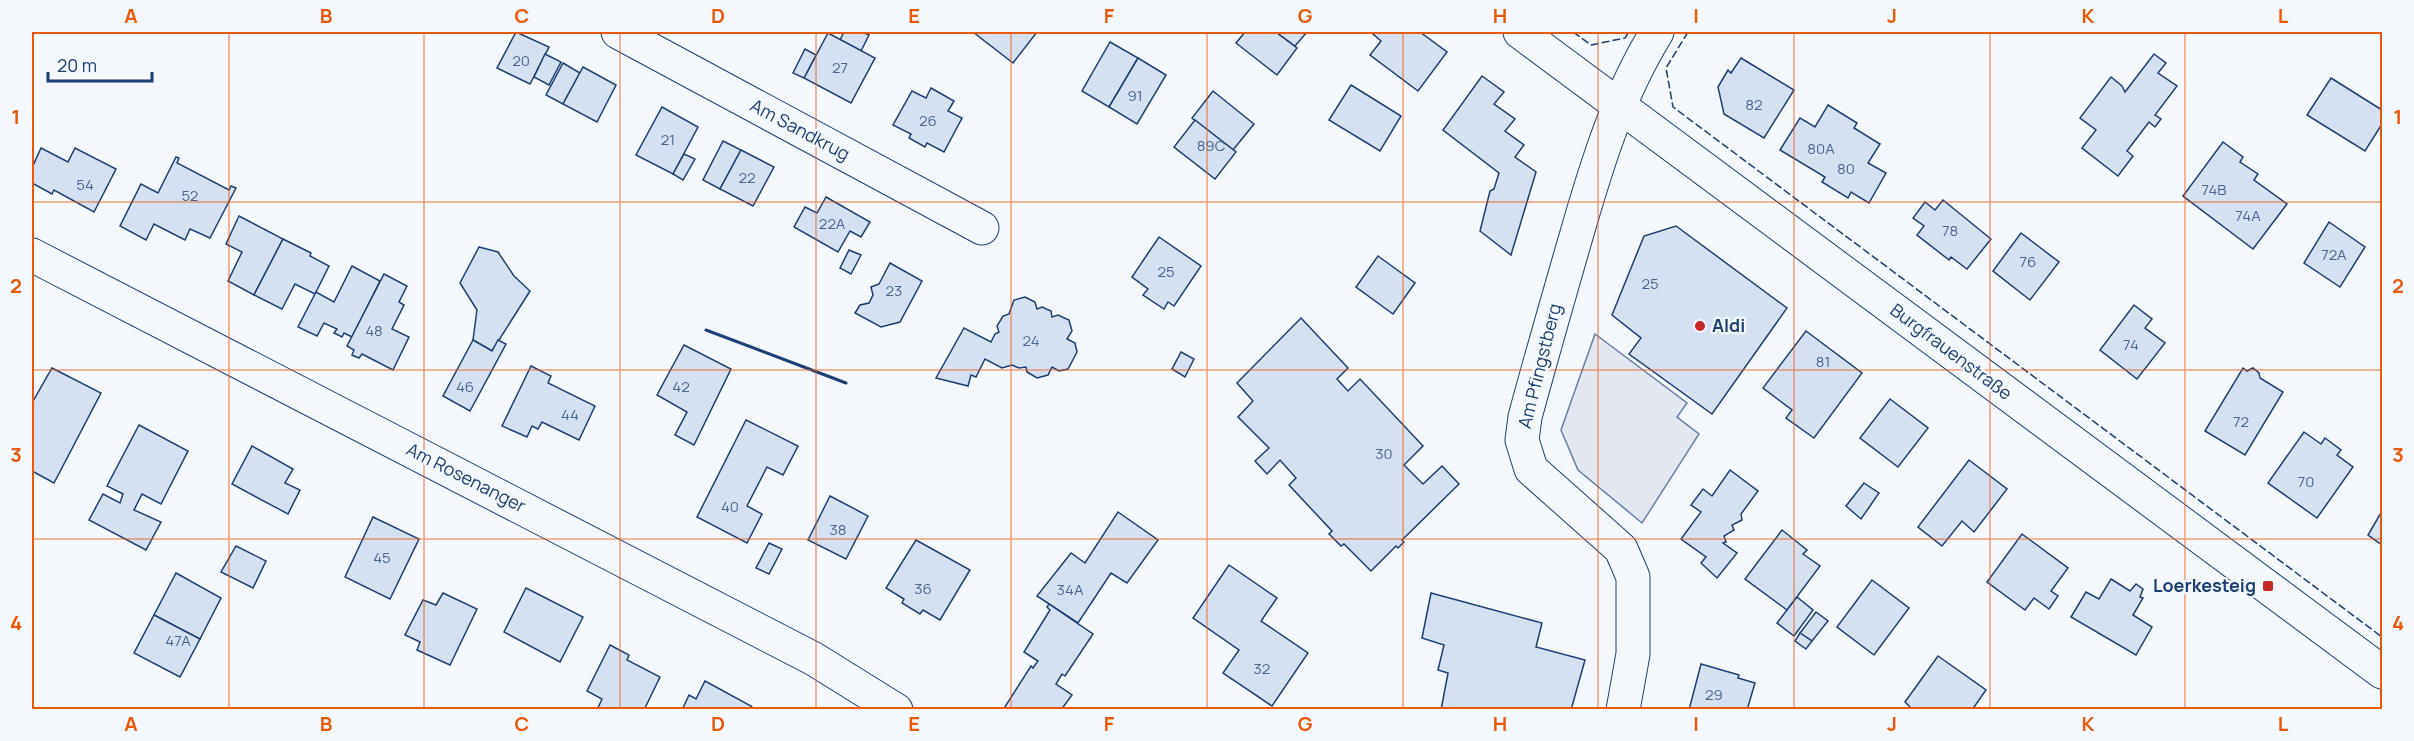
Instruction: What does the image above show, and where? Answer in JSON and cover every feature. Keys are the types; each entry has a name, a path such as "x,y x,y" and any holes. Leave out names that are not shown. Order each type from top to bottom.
{"street":[{"name":"Am Sandkrug","path":"618,32 982,228"},
{"name":"Burgfrauenstraße","path":"1520,32 2382,672"},
{"name":"Am Pfingstberg","path":"1623,710 1633,654 1633,577 1621,549 1531,469 1522,440 1525,417 1599,155 1618,105 1639,60 1657,32"},
{"name":"Am Rosenanger","path":"32,255 814,658 896,710"}],"shaded area":[{"path":"1595,334 1687,403 1677,417 1699,434 1642,523 1578,470 1561,430"}],"building":[{"path":"516,32 549,47 530,84 497,68"},
{"path":"844,32 862,32 869,35 861,51 840,40"},
{"path":"973,32 1037,32 1013,63"},
{"path":"1245,32 1276,32 1297,48 1277,75 1236,43"},
{"path":"1276,32 1307,32 1295,46"},
{"path":"1374,32 1420,32 1447,52 1418,91 1370,55 1381,41 1373,34"},
{"path":"828,33 875,58 851,103 804,78"},
{"path":"1110,42 1138,58 1109,107 1082,91"},
{"path":"805,49 816,55 804,78 793,73"},
{"path":"545,54 561,62 549,85 534,77"},
{"path":"2154,54 2166,63 2158,73 2177,86 2155,115 2161,119 2155,127 2149,122 2127,151 2133,156 2118,176 2082,148 2096,130 2080,118 2111,77 2122,86 2125,92"},
{"path":"1138,58 1166,75 1137,124 1109,107"},
{"path":"1741,58 1794,90 1764,138 1724,114 1718,87 1728,70 1731,73"},
{"path":"563,63 580,73 563,104 546,95"},
{"path":"583,67 616,85 597,122 563,104"},
{"path":"1482,76 1504,92 1494,104 1515,119 1505,131 1524,145 1515,157 1536,172 1511,255 1480,231 1490,191 1494,189 1499,173 1443,130"},
{"path":"2331,78 2382,110 2382,124 2365,151 2307,115"},
{"path":"1351,85 1401,116 1380,151 1329,120"},
{"path":"931,88 954,101 948,111 962,118 944,152 927,143 925,147 909,138 911,134 893,125 912,91 926,98"},
{"path":"1213,91 1254,124 1233,150 1192,118"},
{"path":"1828,105 1857,123 1854,128 1880,144 1868,163 1886,173 1869,203 1851,192 1848,198 1822,182 1825,177 1780,150 1800,118 1815,127"},
{"path":"662,107 698,127 673,174 636,155"},
{"path":"1195,120 1236,152 1215,179 1174,147"},
{"path":"723,141 741,150 720,189 703,180"},
{"path":"2223,142 2243,157 2240,162 2258,174 2254,180 2287,204 2253,249 2183,196"},
{"path":"41,148 68,162 75,148 116,169 94,212 54,190 52,194 32,183 32,168"},
{"path":"741,150 774,167 753,206 720,189"},
{"path":"684,154 695,159 683,180 673,174"},
{"path":"176,157 179,158 177,163 229,190 231,186 236,188 210,238 190,229 185,240 154,224 146,240 120,226 141,184 158,193"},
{"path":"826,197 870,222 861,237 850,231 838,252 794,227 805,207 817,213"},
{"path":"1943,200 1991,239 1967,269 1951,257 1949,260 1917,235 1924,226 1913,218 1925,202 1935,210"},
{"path":"239,216 283,239 254,295 228,281 242,252 226,244"},
{"path":"2329,222 2365,247 2340,287 2304,263"},
{"name":"Aldi","path":"1676,226 1787,308 1712,414 1629,354 1641,338 1612,315 1644,236"},
{"path":"2021,233 2059,262 2030,300 1993,271"},
{"path":"1159,237 1201,266 1174,306 1168,302 1164,309 1143,295 1148,289 1132,277"},
{"path":"283,239 311,253 310,256 329,266 315,294 295,284 282,309 254,295"},
{"path":"479,247 498,252 514,276 530,291 492,351 473,340 477,310 460,283"},
{"path":"849,250 861,255 851,274 840,268"},
{"path":"1378,256 1415,283 1393,314 1356,287"},
{"path":"890,263 922,281 900,322 881,327 855,313 860,305 869,303 873,295 871,287 879,284"},
{"path":"352,266 380,281 352,337 344,333 342,337 334,333 337,329 324,323 317,336 298,327 316,292 334,302"},
{"path":"384,274 407,286 399,302 404,305 392,329 409,337 393,370 362,354 359,358 352,355 354,350 347,346"},
{"path":"1025,297 1035,302 1037,309 1042,307 1051,311 1052,317 1058,315 1069,320 1072,331 1067,339 1075,343 1077,352 1068,369 1059,371 1052,367 1048,375 1037,378 1027,372 1026,367 1019,368 1012,365 1002,368 985,359 976,377 971,375 968,386 936,378 964,328 991,342 995,334 999,332 997,326 1003,316 1009,314 1014,300"},
{"path":"2134,305 2152,319 2145,328 2165,343 2137,379 2100,350"},
{"path":"1301,318 1348,368 1337,379 1348,391 1360,379 1423,446 1404,465 1423,484 1442,466 1459,484 1402,540 1404,542 1398,548 1396,546 1371,571 1344,544 1341,546 1329,534 1332,531 1289,485 1296,478 1280,460 1267,474 1255,461 1269,448 1238,417 1253,401 1237,383"},
{"path":"1806,331 1862,373 1814,438 1786,418 1792,410 1763,388"},
{"path":"473,340 492,351 498,340 506,344 470,411 443,396"},
{"path":"684,345 731,369 694,445 675,435 687,412 657,395"},
{"path":"1181,352 1194,359 1185,377 1172,369"},
{"path":"531,366 551,376 548,383 595,406 579,440 542,422 538,429 532,426 527,437 502,426"},
{"path":"52,368 101,393 54,483 32,471 32,403"},
{"path":"2243,368 2247,371 2253,368 2259,373 2260,378 2283,392 2245,455 2205,431"},
{"path":"1890,399 1928,428 1898,467 1860,438"},
{"path":"746,420 798,446 783,475 767,467 747,506 762,514 747,543 697,517"},
{"path":"139,425 188,451 161,504 142,494 134,510 161,522 146,550 89,520 103,494 120,503 123,494 107,486"},
{"path":"2304,432 2321,444 2325,438 2341,450 2337,455 2353,467 2317,518 2268,483"},
{"path":"252,446 293,469 285,483 300,490 288,514 232,484"},
{"path":"1969,460 2007,489 1974,532 1962,521 1942,546 1918,527"},
{"path":"1730,470 1758,491 1741,514 1742,520 1732,525 1734,530 1724,536 1726,542 1723,543 1737,553 1717,578 1701,563 1706,557 1681,539 1701,512 1691,505 1703,489 1712,496"},
{"path":"1864,483 1879,493 1861,519 1846,506"},
{"path":"830,496 868,516 846,559 808,540"},
{"path":"2382,511 2382,545 2368,535"},
{"path":"1118,512 1158,540 1127,583 1111,573 1078,623 1037,596 1071,553 1085,563"},
{"path":"373,517 419,539 390,599 345,577"},
{"path":"1782,530 1807,550 1803,554 1820,566 1787,610 1745,579"},
{"path":"2022,534 2068,568 2051,591 2058,596 2049,609 2034,598 2025,610 1987,582"},
{"path":"916,540 970,570 940,620 923,610 920,614 902,603 904,599 886,588"},
{"path":"769,543 782,549 769,574 756,568"},
{"path":"236,546 266,561 253,588 221,572"},
{"path":"1229,565 1277,598 1261,621 1308,653 1272,706 1223,673 1239,650 1193,618"},
{"path":"176,573 221,598 200,639 154,615"},
{"path":"2111,579 2130,591 2136,584 2143,589 2140,597 2143,598 2133,615 2152,627 2136,655 2071,617 2086,592 2099,599"},
{"path":"1872,580 1909,608 1874,655 1837,627"},
{"path":"526,588 583,617 560,662 504,632"},
{"path":"443,593 477,609 450,665 417,650 420,642 405,635 423,600 436,605"},
{"path":"1431,593 1542,623 1536,647 1585,660 1571,710 1441,710 1448,673 1438,670 1444,645 1422,638"},
{"path":"1797,597 1813,610 1794,636 1777,623"},
{"path":"1049,604 1093,634 1065,676 1062,674 1056,684 1072,695 1061,710 1003,710 1031,666 1033,668 1038,661 1024,652 1050,610 1047,607"},
{"path":"1816,612 1828,621 1812,641 1800,633"},
{"path":"154,615 200,639 180,677 134,653"},
{"path":"1800,633 1812,641 1806,649 1795,641"},
{"path":"610,645 629,655 627,660 660,677 644,710 597,710 602,699 587,691"},
{"path":"1938,656 1986,690 1972,710 1913,710 1905,702"},
{"path":"1701,664 1739,675 1738,678 1755,683 1747,710 1689,710"},
{"path":"705,681 755,710 682,710 689,695 696,699"}],"fence":[{"path":"1573,32 1591,45 1625,38 1629,32"},
{"path":"1688,32 1666,68 1673,107 2382,637"}],"wall":[{"path":"706,330 846,383"}],"place":[{"name":"Aldi","path":"1700,326"},
{"name":"Loerkesteig","path":"2268,586"}]}
